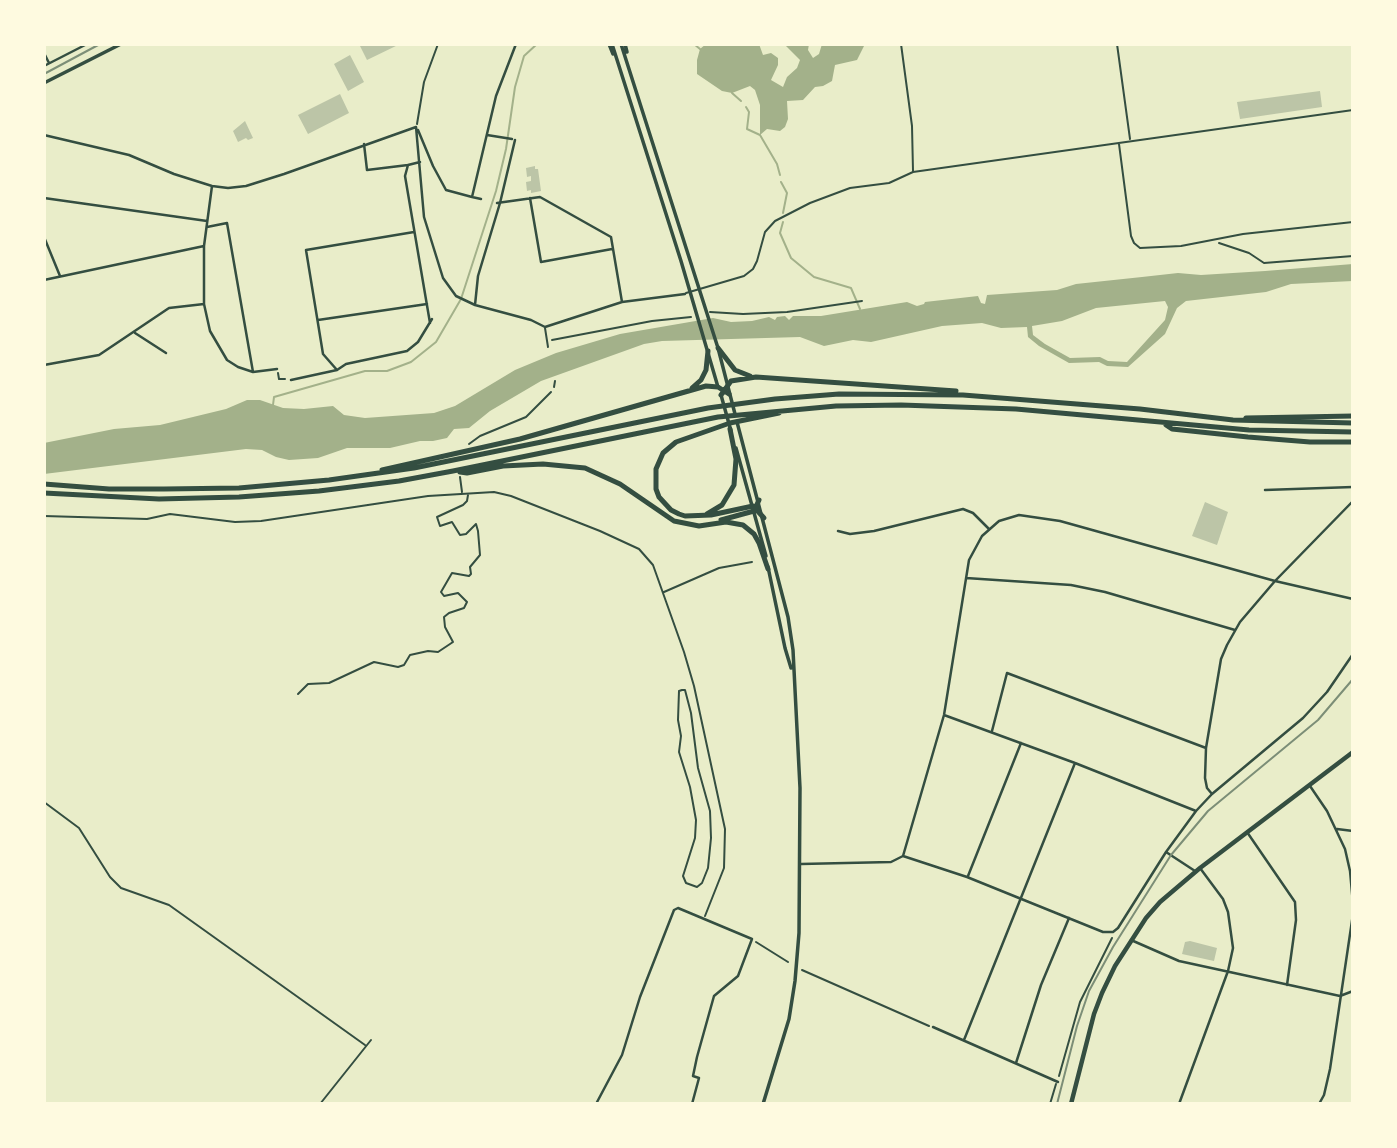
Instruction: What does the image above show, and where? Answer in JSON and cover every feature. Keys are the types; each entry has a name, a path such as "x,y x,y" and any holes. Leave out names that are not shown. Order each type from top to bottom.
{"highway":[{"path":"718,348 727,366 756,377"},
{"path":"687,391 698,384 710,369 708,351"},
{"path":"723,388 735,379 756,377 891,386 1233,420 1353,423"},
{"path":"362,476 520,439 706,386 723,388 729,394"},
{"path":"44,484 122,489 239,488 362,476 414,468 708,408 775,399 839,394 919,393 1039,401"},
{"path":"44,493 133,498 239,497 319,491 453,471 673,425 756,412 867,405 1016,409 1249,430 1353,432"},
{"path":"755,508 702,516 679,514 671,510 659,497 656,489 656,469 663,453 676,442 709,430 799,409"},
{"path":"1233,420 1254,417 1353,416"},
{"path":"1163,424 1172,429 1248,438 1353,442"},
{"path":"702,516 722,505 734,485 736,459 730,429"},
{"path":"453,471 467,473 503,466 543,464 585,468 620,484 674,521 699,526 755,508 759,500"},
{"path":"755,508 764,518"},
{"path":"715,523 735,523 749,529 760,543 768,569"}],"main road":[{"path":"44,83 121,44"},
{"path":"610,44 621,71 708,351"},
{"path":"623,44 718,348"},
{"path":"727,366 723,388 730,429 755,508 793,674"},
{"path":"710,369 723,388"},
{"path":"729,394 764,518 788,617 793,650 800,788 799,933 793,1001 763,1104"},
{"path":"1071,1104 1094,1014 1115,967 1131,940 1160,902 1353,752"}],"street":[{"path":"44,66 87,44"},
{"path":"472,197 496,96 516,44"},
{"path":"44,52 49,63"},
{"path":"44,135 129,155 174,174 228,188 246,186 284,174 416,127"},
{"path":"416,127 424,217 443,278 456,296 475,305 531,320 545,327 622,302 685,294"},
{"path":"416,127 446,190 481,199"},
{"path":"475,305 478,276 499,203 513,139 487,135"},
{"path":"364,144 368,170 420,162"},
{"path":"291,380 337,370 346,364 407,351 418,342 431,321 405,183 408,164"},
{"path":"212,186 204,246 204,304 210,331 220,350 238,367 253,372 277,369"},
{"path":"499,203 540,197 594,225 611,237 622,302"},
{"path":"44,198 207,221"},
{"path":"530,198 541,262 613,249"},
{"path":"206,227 227,223 253,372"},
{"path":"337,370 323,354 306,250 414,232"},
{"path":"44,237 60,276"},
{"path":"44,280 204,246"},
{"path":"44,365 99,355 169,308 204,304"},
{"path":"318,320 427,304"},
{"path":"135,333 166,353"},
{"path":"1265,490 1353,487"},
{"path":"1212,794 1205,778 1206,748 1221,659 1235,630 1275,580 1353,501"},
{"path":"838,531 850,534 874,531 963,509 973,513 989,529"},
{"path":"903,856 944,715 966,578 975,547 999,521 1019,515 1059,521 1353,599"},
{"path":"966,578 1071,585 1105,592 1235,630"},
{"path":"801,864 891,862 903,856 967,877 1108,933 1118,928 1166,852 1196,811 1212,794 1303,718 1327,692 1353,654"},
{"path":"992,731 1007,673 1206,748"},
{"path":"944,715 1075,762 1196,811"},
{"path":"967,877 1021,743"},
{"path":"964,1040 1075,762"},
{"path":"1310,786 1337,829 1350,871 1353,904"},
{"path":"1337,829 1353,831"},
{"path":"1247,832 1295,902 1296,920 1286,986"},
{"path":"1166,852 1198,870 1223,900 1228,912 1233,948 1228,971 1179,1104"},
{"path":"596,1104 622,1055 640,997 674,910 683,908 752,939 738,976 714,996 696,1057 694,1076 699,1078 692,1104"},
{"path":"1319,1104 1330,1069 1353,914"},
{"path":"1016,1063 1041,985 1069,918"},
{"path":"1131,940 1179,961 1286,986 1340,996 1353,991"},
{"path":"933,1027 1058,1082"}],"lane":[{"path":"901,44 912,126 913,172"},
{"path":"1117,44 1130,141"},
{"path":"685,294 735,280 753,269 765,232 775,220 850,188 889,183 913,172 1353,110"},
{"path":"1119,144 1134,243 1140,248 1353,222"},
{"path":"545,327 548,347"},
{"path":"554,387 555,381"}],"path":[{"path":"416,127 424,82 438,44"},
{"path":"1212,240 1249,253 1264,263 1353,256"},
{"path":"854,301 862,301"},
{"path":"277,369 279,379 291,380"},
{"path":"472,441 526,417 554,387"},
{"path":"44,516 147,519 170,514 212,520 261,521 462,493 494,492 511,496 642,551 653,565 694,686 725,829 724,868 704,918"},
{"path":"298,694 308,684 329,683 373,662 398,667 404,665 410,655 428,650 438,652 453,642 445,627 444,617 464,608 467,602 458,593 444,596 441,592 452,573 469,576 471,574 470,567 480,555 478,531 476,524 466,534 460,535 452,522 440,526 437,517 463,505 467,501 468,493"},
{"path":"663,592 719,568 752,562"},
{"path":"682,690 685,690 691,713 698,768 709,807 711,838 704,880 700,886 690,886 683,876 695,838 696,820 690,786 679,752 679,691 682,690"},
{"path":"44,802 79,828 110,877 121,888 169,905 365,1045"},
{"path":"1050,1104 1080,1002 1118,928"},
{"path":"752,939 788,962"},
{"path":"802,970 933,1027"},
{"path":"320,1104 371,1040"}],"shaded area":[{"path":"706,44 759,44 763,55 771,53 778,58 778,65 771,80 783,87 800,60 784,44 809,44 808,50 813,58 819,54 822,44 865,44 857,60 835,65 832,81 815,87 803,100 787,101 788,119 785,127 780,131 767,129 760,135 760,105 755,90 750,86 732,93 722,91 697,74 700,49"},
{"path":"1353,264 1353,281 1291,284 1266,292 1186,301 1177,308 1165,334 1128,367 1107,366 1099,362 1069,363 1028,337 1027,327 1001,328 982,323 942,326 871,342 853,340 824,346 800,337 662,341 644,344 541,381 490,411 469,428 454,429 447,438 390,448 347,448 318,458 289,460 262,450 246,449 44,474 44,443 114,429 160,425 226,409 247,400 260,400 283,408 333,406 344,415 365,418 434,413 455,406 515,370 556,353 620,334 713,318 731,322 769,317 775,320 785,316 789,320 793,316 821,316 907,302 917,306 925,302 978,296 981,303 985,304 987,295 1057,290 1076,284 1178,273 1201,275","holes":["1165,301 1168,307 1165,320 1127,362 1108,361 1100,357 1070,358 1033,335 1032,326 1062,321 1096,308"]}],"building":[{"path":"359,44 400,44 367,60"},
{"path":"350,55 364,82 348,91 334,64"},
{"path":"1320,91 1322,107 1240,119 1237,102"},
{"path":"340,94 349,113 308,134 298,115"},
{"path":"245,121 253,138 238,142 233,131"},
{"path":"535,166 535,169 538,169 541,191 531,193 531,190 527,191 526,182 531,181 531,176 527,177 526,168"},
{"path":"1205,502 1228,512 1217,545 1192,536"},
{"path":"1185,942 1217,948 1214,961 1182,954"}],"waterway":[{"path":"273,405 274,397 365,371 387,371 411,362 436,342 461,299 496,191 506,149 515,87 524,56 537,44"},
{"path":"694,44 700,49"},
{"path":"732,93 741,101"},
{"path":"746,107 749,112 747,129 760,135 777,164 780,175"},
{"path":"781,182 787,193 783,213"},
{"path":"783,222 780,233 791,258 814,277 851,288 860,309"}],"tram line":[{"path":"44,74 100,44"},
{"path":"1057,1104 1089,991 1113,947 1171,855 1208,811 1318,720 1353,679"}]}
